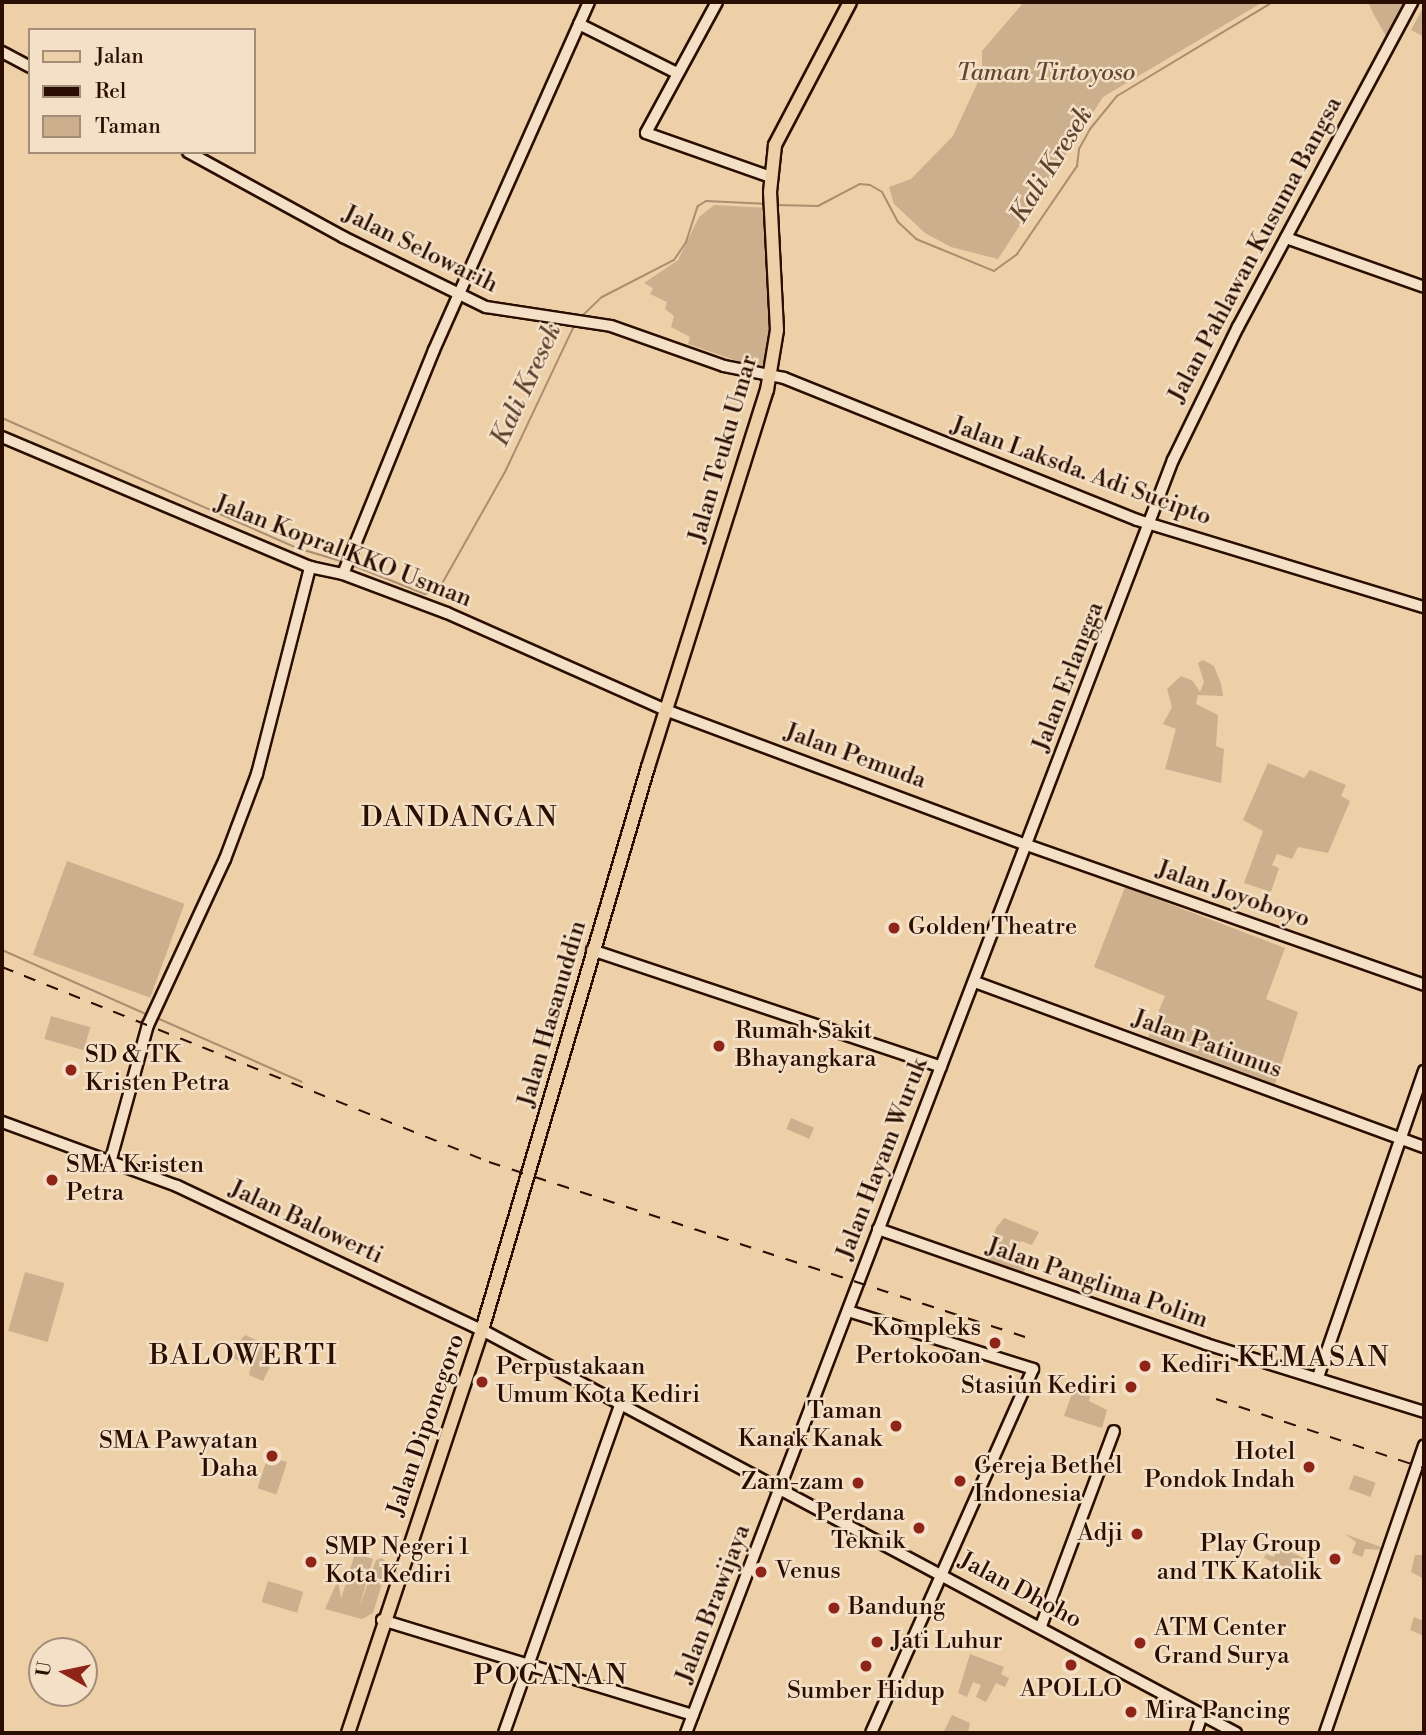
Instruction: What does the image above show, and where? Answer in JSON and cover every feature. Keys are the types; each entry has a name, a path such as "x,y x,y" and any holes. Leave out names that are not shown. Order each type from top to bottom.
{"main road":[{"name":"Jalan Teuku Umar","path":"668,710 769,378 777,330 771,177 779,133 850,2"},
{"name":"Jalan Hasanuddin","path":"482,1330 593,950 668,710"},
{"name":"Jalan Diponegoro","path":"348,1733 382,1619 482,1330"}],"street":[{"path":"345,568 589,2"},
{"path":"718,2 646,133 771,177"},
{"name":"Jalan Pahlawan Kusuma Bangsa","path":"1148,524 1203,394 1412,2"},
{"path":"579,24 677,74"},
{"path":"2,52 28,66"},
{"name":"Jalan Selowarih","path":"192,154 461,295 504,313 587,321 769,378"},
{"path":"1286,238 1424,287"},
{"name":"Jalan Laksda. Adi Sucipto","path":"769,378 784,378 1148,524 1424,607"},
{"name":"Jalan Kopral KKO Usman","path":"2,437 310,567 345,568 668,710"},
{"name":"Jalan Erlangga","path":"1027,845 1148,524"},
{"path":"111,1159 148,1025 250,794 310,567"},
{"name":"Jalan Pemuda","path":"668,710 1027,845"},
{"name":"Jalan Hayam Wuruk","path":"781,1490 878,1229 1027,845"},
{"name":"Jalan Joyoboyo","path":"1027,845 1424,985"},
{"path":"593,950 941,1067"},
{"name":"Jalan Patiunus","path":"975,982 1424,1147"},
{"path":"1318,1377 1424,1071"},
{"name":"Jalan Balowerti","path":"2,1122 111,1159 277,1230 482,1330 620,1405"},
{"name":"Jalan Panglima Polim","path":"878,1229 1091,1305 1424,1412"},
{"path":"848,1311 1033,1369 871,1733"},
{"path":"504,1733 526,1663 620,1405"},
{"name":"Jalan Dhoho","path":"620,1405 1041,1626 1237,1733"},
{"path":"1041,1626 1114,1431"},
{"path":"1325,1733 1424,1446"},
{"name":"Jalan Brawijaya","path":"687,1733 781,1490"},
{"path":"382,1619 693,1716"},
{"path":"1196,1733 1202,1715"}],"green space":[{"name":"Taman Tirtoyoso","path":"1024,2 1263,2 1103,97 998,259 951,247 925,233 894,204 889,187 911,179 953,136 982,73 982,51"},
{"path":"1368,2 1405,2 1386,36 1374,15"},
{"path":"1424,6 1424,37 1411,30"},
{"path":"714,205 767,208 771,347 760,369 688,344 690,337 671,327 674,316 665,309 667,302 650,294 653,288 644,283 678,260 699,217"},
{"path":"1203,660 1214,666 1223,696 1198,695 1196,704 1218,715 1216,746 1224,749 1221,783 1165,769 1176,729 1163,724 1172,707 1167,689 1181,676 1193,681 1200,692 1204,682 1198,663"},
{"path":"1268,763 1304,778 1310,770 1346,785 1341,796 1350,801 1328,853 1298,847 1292,859 1277,854 1272,865 1279,868 1271,892 1244,883 1263,831 1243,820"},
{"path":"67,861 184,904 150,998 33,955"},
{"path":"1125,887 1285,948 1266,999 1298,1012 1275,1084 1148,1037 1165,996 1094,967"},
{"path":"51,1016 90,1027 84,1050 44,1039"},
{"path":"791,1118 814,1128 809,1139 786,1129"},
{"path":"1004,1218 1039,1232 1032,1245 1021,1241 1014,1258 1026,1264 1023,1276 986,1261 996,1228"},
{"path":"25,1272 64,1283 48,1342 8,1331"},
{"path":"245,1335 278,1350 263,1381 249,1375 251,1367 227,1355"},
{"path":"1074,1388 1091,1394 1089,1401 1107,1410 1102,1428 1064,1416"},
{"path":"268,1456 287,1462 277,1495 257,1488"},
{"path":"1354,1475 1376,1483 1370,1497 1349,1489"},
{"path":"1345,1534 1381,1547 1381,1550 1365,1549 1362,1557 1352,1553 1356,1542"},
{"path":"1279,1546 1309,1561 1302,1576 1264,1558 1266,1554 1274,1557"},
{"path":"355,1553 373,1559 359,1608 376,1560 382,1558 388,1564 373,1613 362,1619 325,1609 338,1580 341,1599"},
{"path":"1415,1555 1424,1555 1424,1579 1411,1572"},
{"path":"268,1581 303,1592 297,1613 262,1602"},
{"path":"1414,1617 1424,1621 1424,1636 1410,1630"},
{"path":"970,1654 1004,1667 1001,1674 1009,1678 1005,1687 996,1683 986,1702 976,1697 981,1685 973,1682 967,1697 958,1693"},
{"path":"952,1715 970,1723 968,1733 943,1733"}],"waterway":[{"name":"Kali Kresek","path":"776,205 818,206 860,184 870,185 882,192 898,222 916,239 994,271 1017,254 1077,166 1079,149 1090,129 1117,96 1273,2"},
{"name":"Kali Kresek","path":"581,317 602,297 674,260 686,242 698,206 706,201 767,204"},
{"name":"Kali Kresek","path":"352,565 425,594 439,589 505,472 574,326"},
{"name":"Kali Kresek","path":"2,418 297,548 344,562"},
{"path":"2,950 146,1014"},
{"path":"157,1018 302,1082"}],"railway":[{"path":"2,967 489,1162 1025,1337"},
{"path":"1216,1399 1424,1468"}],"place":[{"name":"Golden Theatre","path":"894,928"},
{"name":"Rumah Sakit Bhayangkara","path":"719,1046"},
{"name":"SD & TK Kristen Petra","path":"71,1070"},
{"name":"SMA Kristen Petra","path":"52,1180"},
{"name":"Kompleks Pertokooan","path":"995,1343"},
{"name":"Kediri","path":"1145,1366"},
{"name":"Perpustakaan Umum Kota Kediri","path":"482,1382"},
{"name":"Stasiun Kediri","path":"1131,1387"},
{"name":"Taman Kanak Kanak","path":"896,1426"},
{"name":"SMA Pawyatan Daha","path":"272,1456"},
{"name":"Hotel Pondok Indah","path":"1309,1467"},
{"name":"Gereja Bethel Indonesia","path":"960,1481"},
{"name":"Zam-zam","path":"858,1483"},
{"name":"Perdana Teknik","path":"919,1528"},
{"name":"Adji","path":"1137,1534"},
{"name":"Play Group and TK Katolik","path":"1335,1559"},
{"name":"SMP Negeri 1 Kota Kediri","path":"311,1562"},
{"name":"Venus","path":"761,1572"},
{"name":"Bandung","path":"834,1608"},
{"name":"Jati Luhur","path":"877,1642"},
{"name":"ATM Center Grand Surya","path":"1140,1643"},
{"name":"APOLLO","path":"1071,1665"},
{"name":"Sumber Hidup","path":"866,1666"},
{"name":"Mira Pancing","path":"1131,1712"}],"district":[{"name":"DANDANGAN","path":"460,818"},
{"name":"BALOWERTI","path":"244,1356"},
{"name":"KEMASAN","path":"1314,1358"},
{"name":"POCANAN","path":"551,1676"}]}
